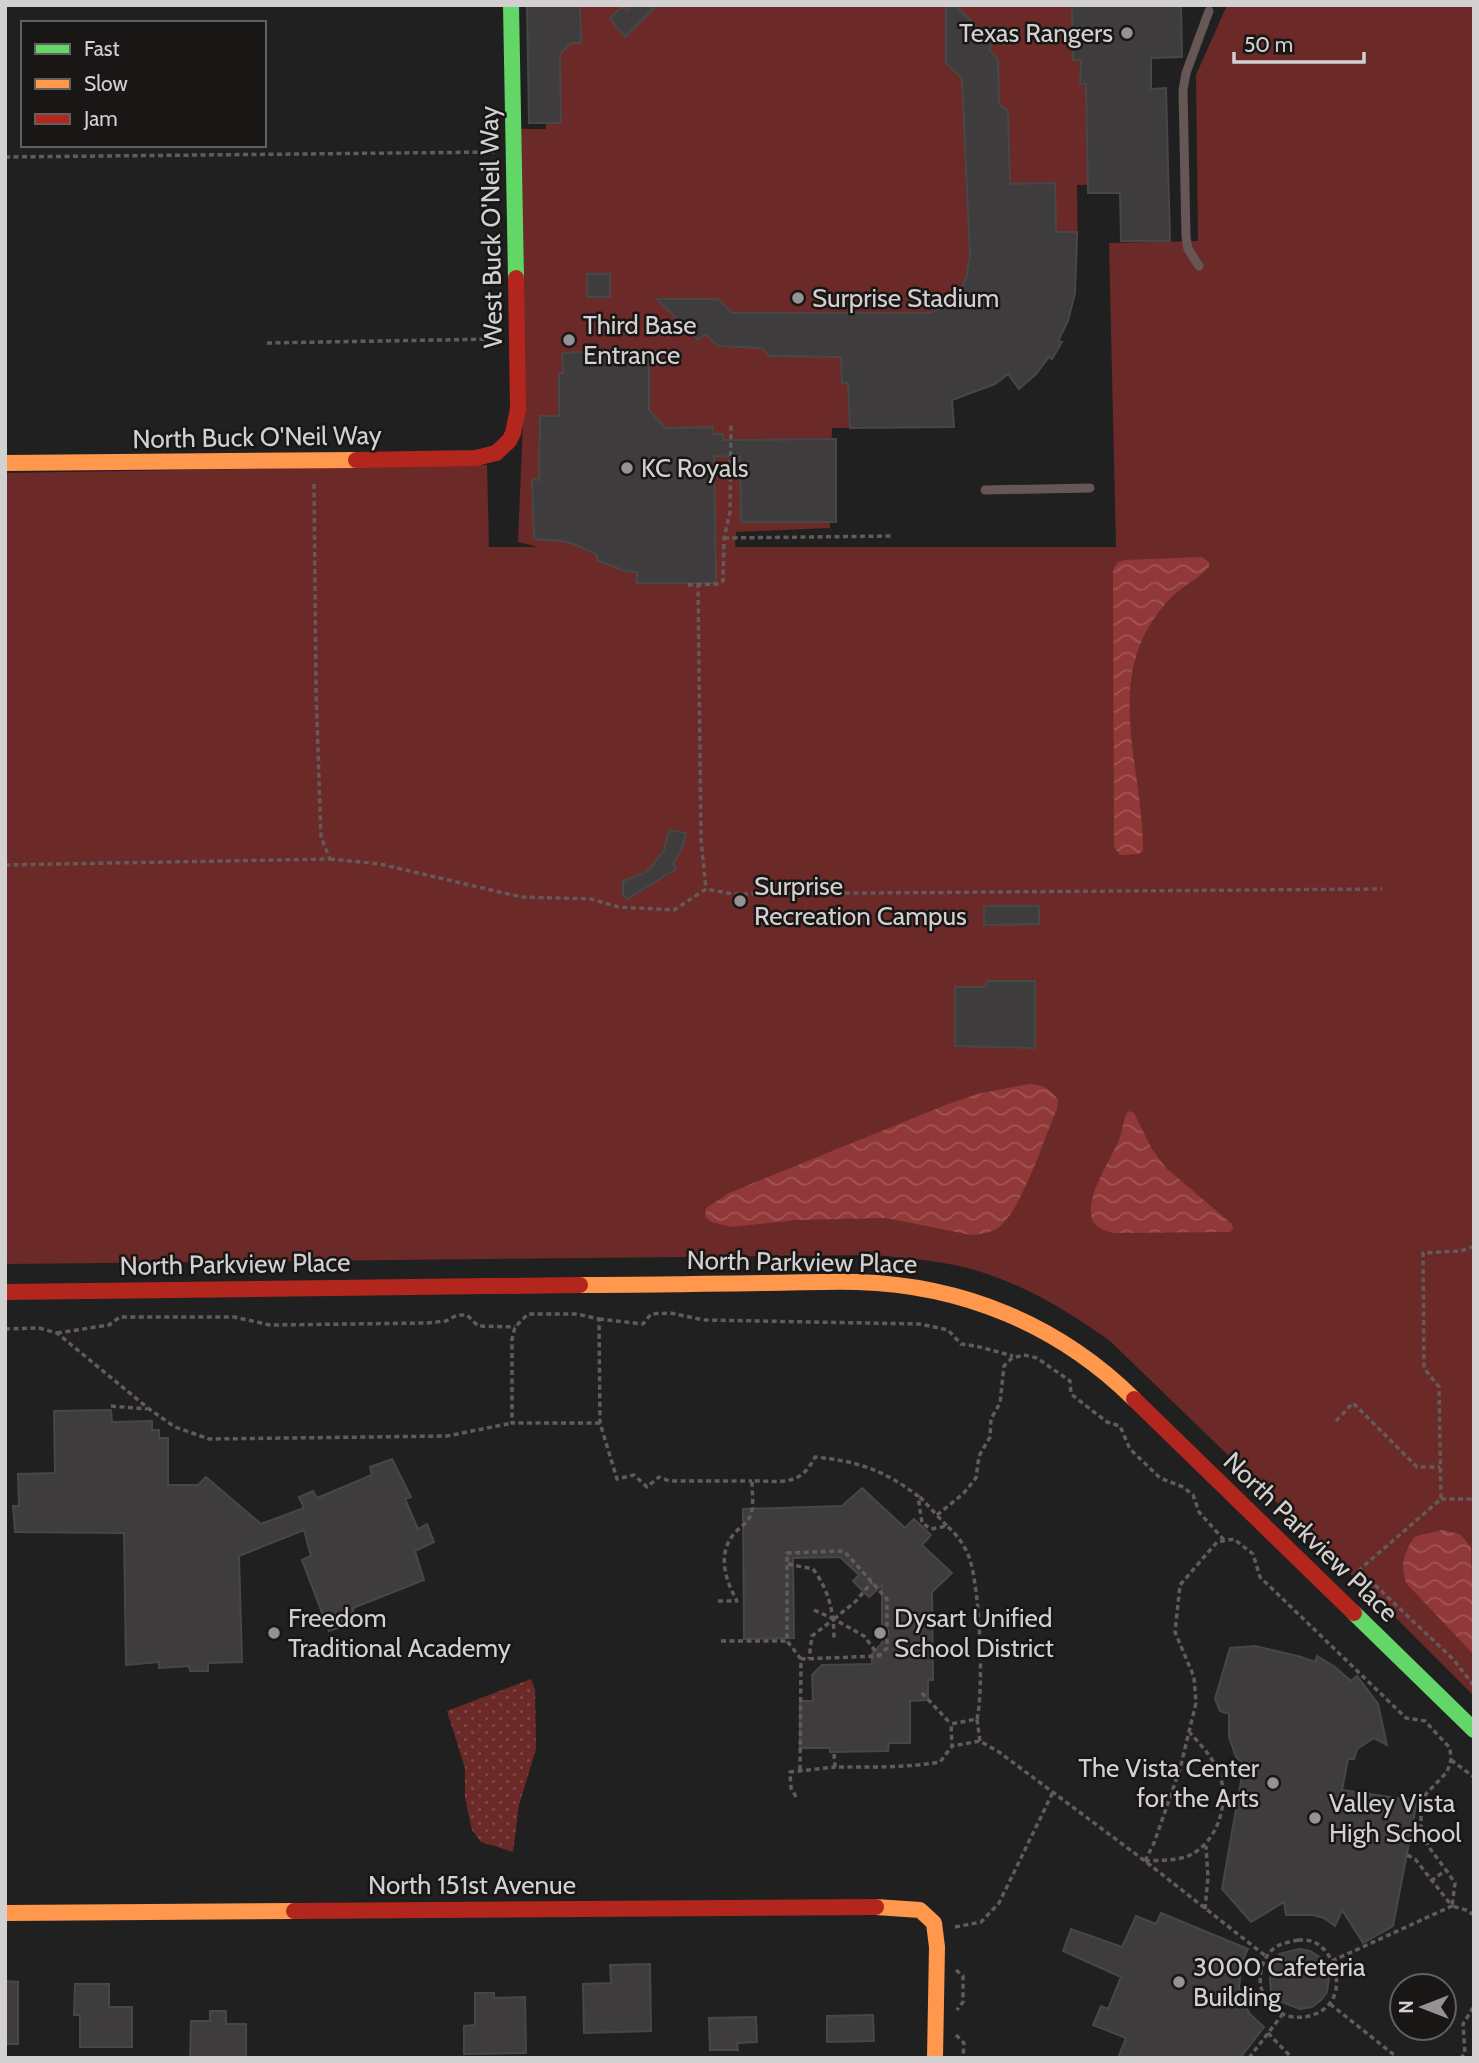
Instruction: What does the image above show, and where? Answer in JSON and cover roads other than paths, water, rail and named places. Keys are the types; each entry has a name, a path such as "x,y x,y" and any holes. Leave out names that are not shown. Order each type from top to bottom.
{"street":[{"name":"West Buck O'Neil Way","path":"506,446 517,422 512,5"},
{"name":"North Buck O'Neil Way","path":"5,463 463,459 492,456 506,446"},
{"name":"North Parkview Place","path":"5,1292 858,1282 902,1284 971,1298 1003,1309 1046,1331 1088,1357 1114,1379 1474,1730"},
{"name":"North 151st Avenue","path":"5,1913 892,1907 920,1909 934,1927 937,1989 935,2058"}],"lane":[{"path":"1199,266 1188,249 1186,237 1182,97 1186,73 1209,11"},
{"path":"985,490 1090,488"}],"water":[{"path":"1202,557 1209,562 1209,567 1168,601 1147,629 1135,659 1130,689 1130,721 1143,850 1139,854 1120,855 1114,847 1113,570 1118,562 1125,560"},
{"path":"1029,1084 1049,1090 1058,1100 1057,1109 1016,1206 1007,1219 992,1231 971,1235 886,1218 796,1220 732,1227 712,1222 705,1217 706,1208 729,1193 943,1106 977,1094"},
{"path":"1128,1111 1134,1113 1152,1149 1166,1168 1232,1224 1233,1229 1230,1232 1113,1233 1094,1223 1091,1205 1094,1194 1120,1138"},
{"path":"1442,1530 1460,1534 1471,1547 1474,1655 1406,1583 1404,1559 1414,1537"}],"place":[{"name":"Texas Rangers","path":"1127,33"},
{"name":"Surprise Stadium","path":"798,298"},
{"name":"Third Base Entrance","path":"569,340"},
{"name":"KC Royals","path":"627,468"},
{"name":"Surprise Recreation Campus","path":"740,901"},
{"name":"Freedom Traditional Academy","path":"274,1633"},
{"name":"Dysart Unified School District","path":"880,1633"},
{"name":"The Vista Center for the Arts","path":"1273,1783"},
{"name":"Valley Vista High School","path":"1315,1818"},
{"name":"3000 Cafeteria Building","path":"1179,1982"}]}
